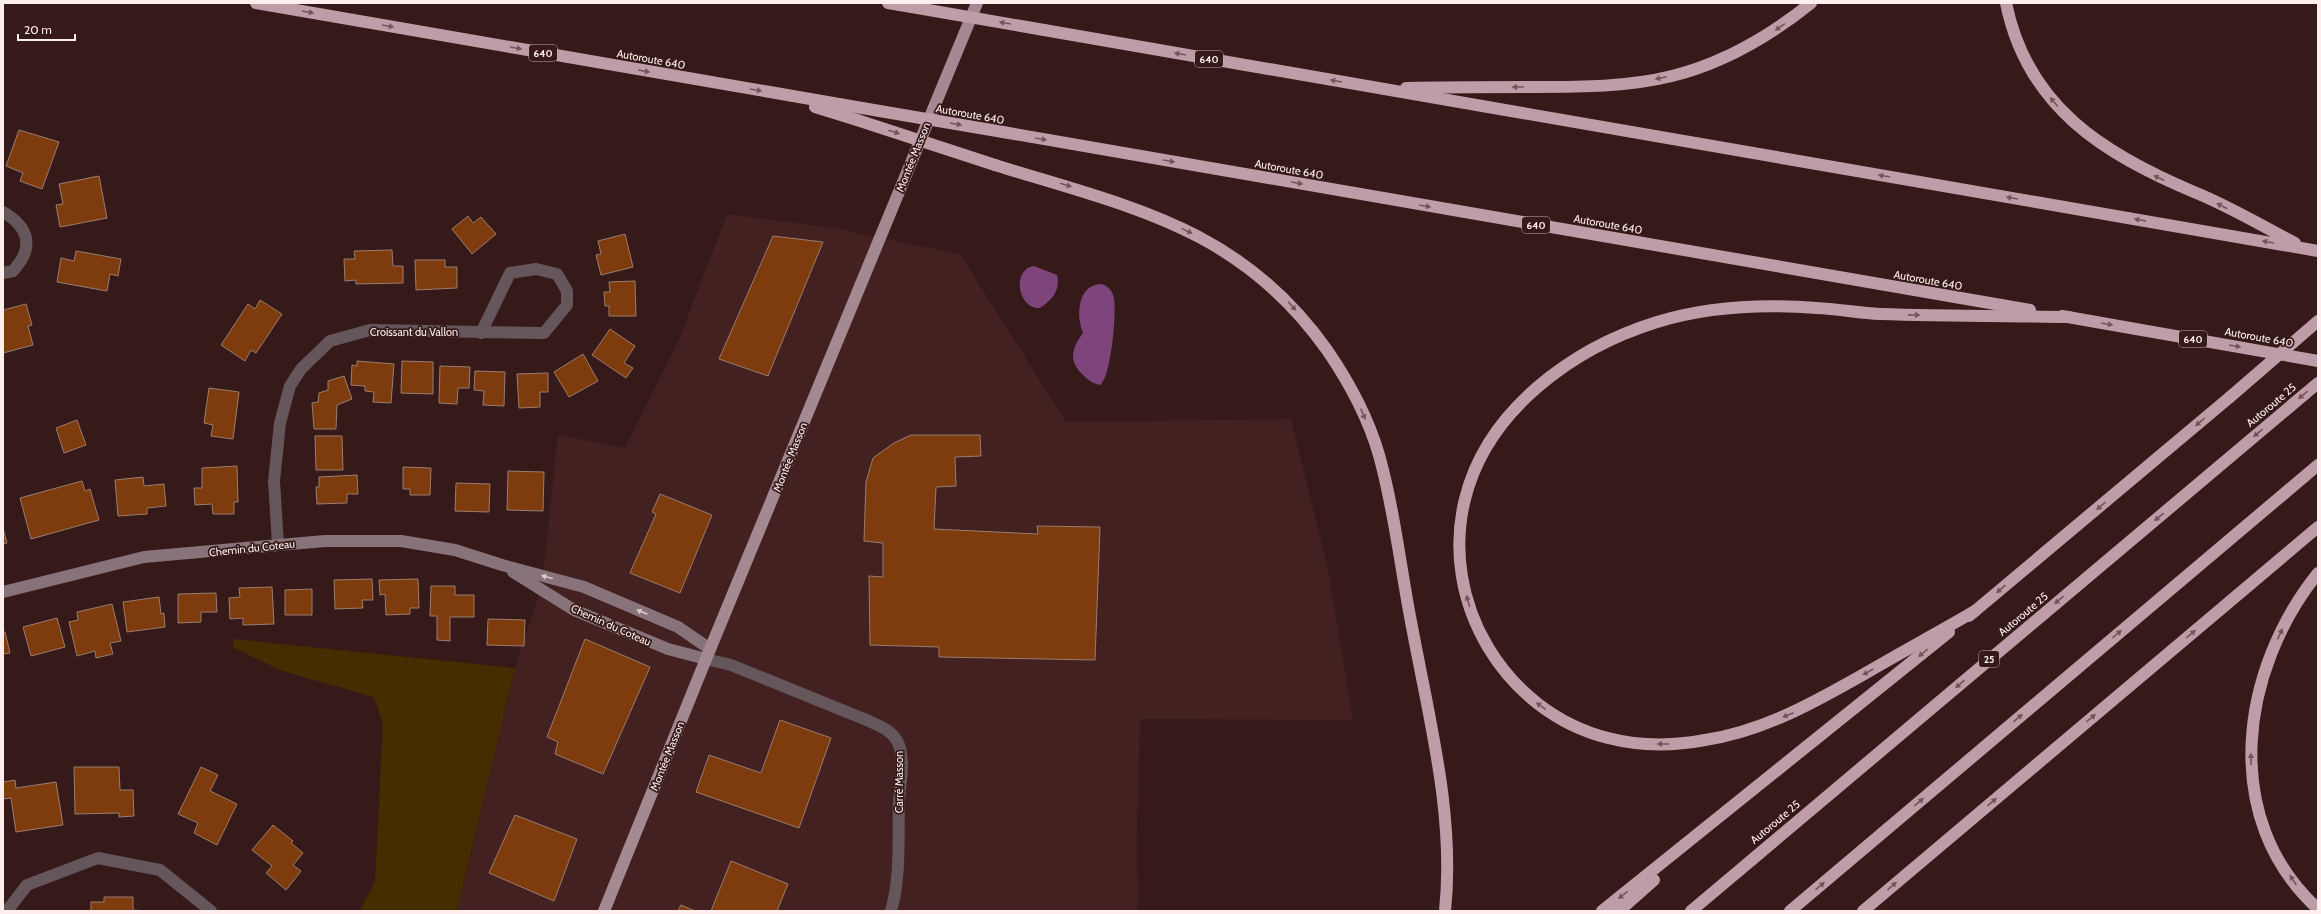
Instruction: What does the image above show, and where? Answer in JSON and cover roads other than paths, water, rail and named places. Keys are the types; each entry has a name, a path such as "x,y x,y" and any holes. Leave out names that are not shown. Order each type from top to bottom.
{"highway":[{"name":"Autoroute 640","path":"256,3 2318,361"},
{"path":"1374,88 1581,87 1652,80 1696,68 1741,49 1776,29 1811,3"},
{"path":"2006,3 2019,46 2037,79 2059,108 2086,133 2118,156 2149,173 2195,192 2312,250"},
{"name":"640","path":"894,4 2312,250"},
{"path":"776,94 996,165 1118,202 1168,221 1214,244 1254,271 1290,303 1320,340 1349,384 1370,429 1384,477 1438,770 1446,834 1445,911"},
{"path":"1975,611 1798,711 1754,728 1707,740 1687,743 1646,743 1606,737 1565,722 1531,699 1504,671 1483,640 1468,605 1461,568 1460,533 1465,500 1478,464 1486,448 1497,430 1524,398 1540,384 1578,359 1618,337 1656,322 1697,312 1764,306 1814,308 1875,314 2069,317"},
{"path":"1602,911 1796,757 1975,611 2230,397 2318,321"},
{"name":"Autoroute 25","path":"1691,911 2318,383"},
{"path":"1790,911 2318,465"},
{"path":"1863,911 2318,527"},
{"path":"2318,574 2288,617 2269,659 2256,702 2251,754 2256,799 2273,846 2297,887 2318,909"},
{"path":"1619,911 1796,757"}],"main road":[{"name":"Montée Masson","path":"604,911 708,654 977,3"}],"street":[{"path":"3,212 18,221 26,237 24,255 13,271 3,273"},
{"name":"Croissant du Vallon","path":"278,545 274,481 280,423 290,386 301,369 330,341 370,330 481,333 544,333 567,305 568,291 557,274 536,269 510,274 481,333"},
{"name":"Chemin du Coteau","path":"3,592 144,557 340,540 401,541 455,550 502,565 584,587 678,627 708,654"},
{"name":"Chemin du Coteau","path":"502,565 574,610 668,650 708,654"},
{"name":"Carré Masson","path":"708,654 731,665 883,727 895,737 899,746 901,768 896,890 891,911"},
{"path":"7,911 27,885 98,858 160,870 212,911"}]}
